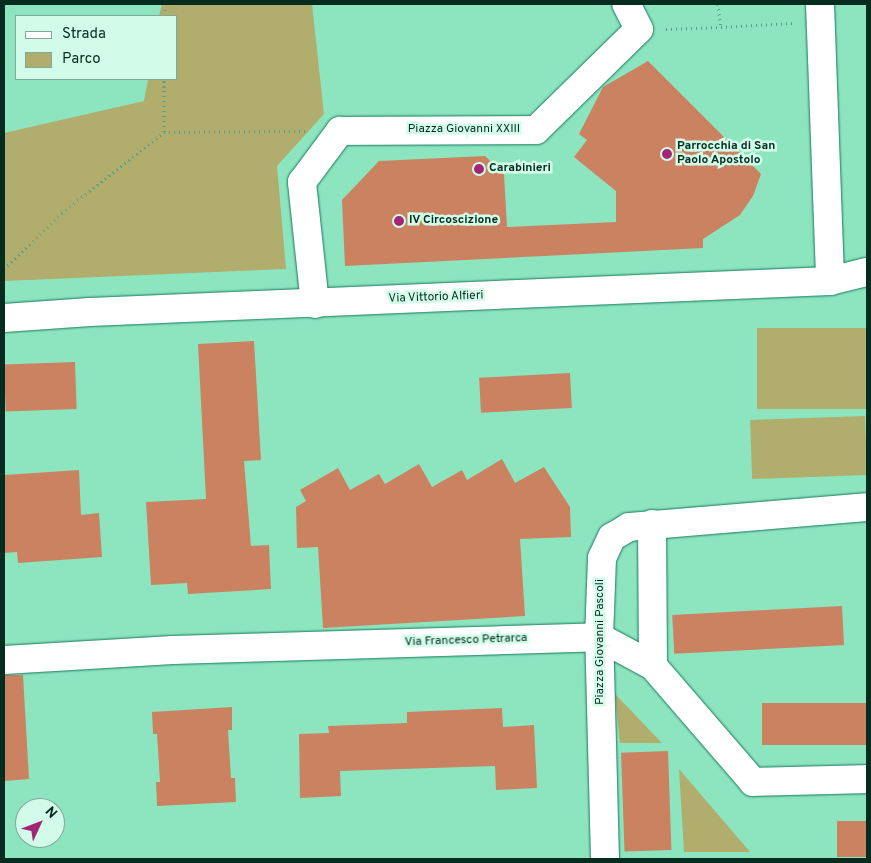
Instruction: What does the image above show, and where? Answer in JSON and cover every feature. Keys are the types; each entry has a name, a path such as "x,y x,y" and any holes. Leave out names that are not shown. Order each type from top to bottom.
{"street":[{"path":"626,4 639,29"},
{"path":"821,12 830,281"},
{"name":"Piazza Giovanni XXIII","path":"340,131 536,130 639,29"},
{"path":"315,304 302,182 340,131"},
{"name":"Via Vittorio Alfieri","path":"4,318 90,312 830,281 867,272"},
{"name":"Piazza Giovanni Pascoli","path":"606,859 598,637 602,558 612,537 629,527 652,524 867,507"},
{"path":"652,524 653,666"},
{"name":"Via Francesco Petrarca","path":"4,660 173,650 598,637 653,666 754,782 867,779"}],"path":[{"path":"718,4 721,27"},
{"path":"639,29 721,27 821,12"},
{"path":"164,80 164,132"},
{"path":"4,269 62,213 164,132 340,131"}],"green space":[{"path":"162,4 312,4 324,114 277,166 286,269 4,281 4,133 144,101 148,80 178,80 178,15 159,15"},
{"path":"757,328 867,328 867,409 757,409"},
{"path":"865,416 867,475 752,479 750,420"},
{"path":"615,694 662,743 620,743"},
{"path":"679,769 750,852 684,852"}],"building":[{"name":"Parrocchia di San Paolo Apostolo","path":"648,61 761,174 753,196 740,215 703,239 703,248 345,266 342,200 379,161 485,156 504,174 507,227 616,222 616,191 574,157 587,140 579,134 603,87"},
{"path":"254,341 261,460 244,461 251,546 269,545 271,589 188,594 187,583 151,585 146,502 206,499 198,344"},
{"path":"75,362 77,409 6,411 4,364"},
{"path":"570,373 572,408 481,413 479,378"},
{"path":"502,459 515,483 544,467 570,507 571,537 520,539 525,616 323,628 318,547 297,548 296,507 306,501 300,490 338,468 350,490 379,474 385,484 419,464 432,487 462,470 467,480"},
{"path":"79,470 81,515 99,513 102,557 18,563 17,552 4,553 4,475"},
{"path":"842,606 844,645 674,654 672,615"},
{"path":"4,675 23,675 29,779 4,781"},
{"path":"762,703 867,703 867,745 762,745"},
{"path":"232,707 232,730 228,730 231,778 235,778 236,802 157,806 156,782 160,782 157,734 153,734 152,712"},
{"path":"502,708 503,727 534,725 537,788 496,790 495,766 340,771 341,796 300,798 299,734 329,733 328,726 407,723 407,712"},
{"path":"668,751 671,850 624,852 621,753"},
{"path":"837,821 867,821 867,857 837,857"}],"place":[{"name":"Parrocchia di San Paolo Apostolo","path":"667,154"},
{"name":"Carabinieri","path":"479,169"},
{"name":"IV Circoscizione","path":"399,221"}]}
